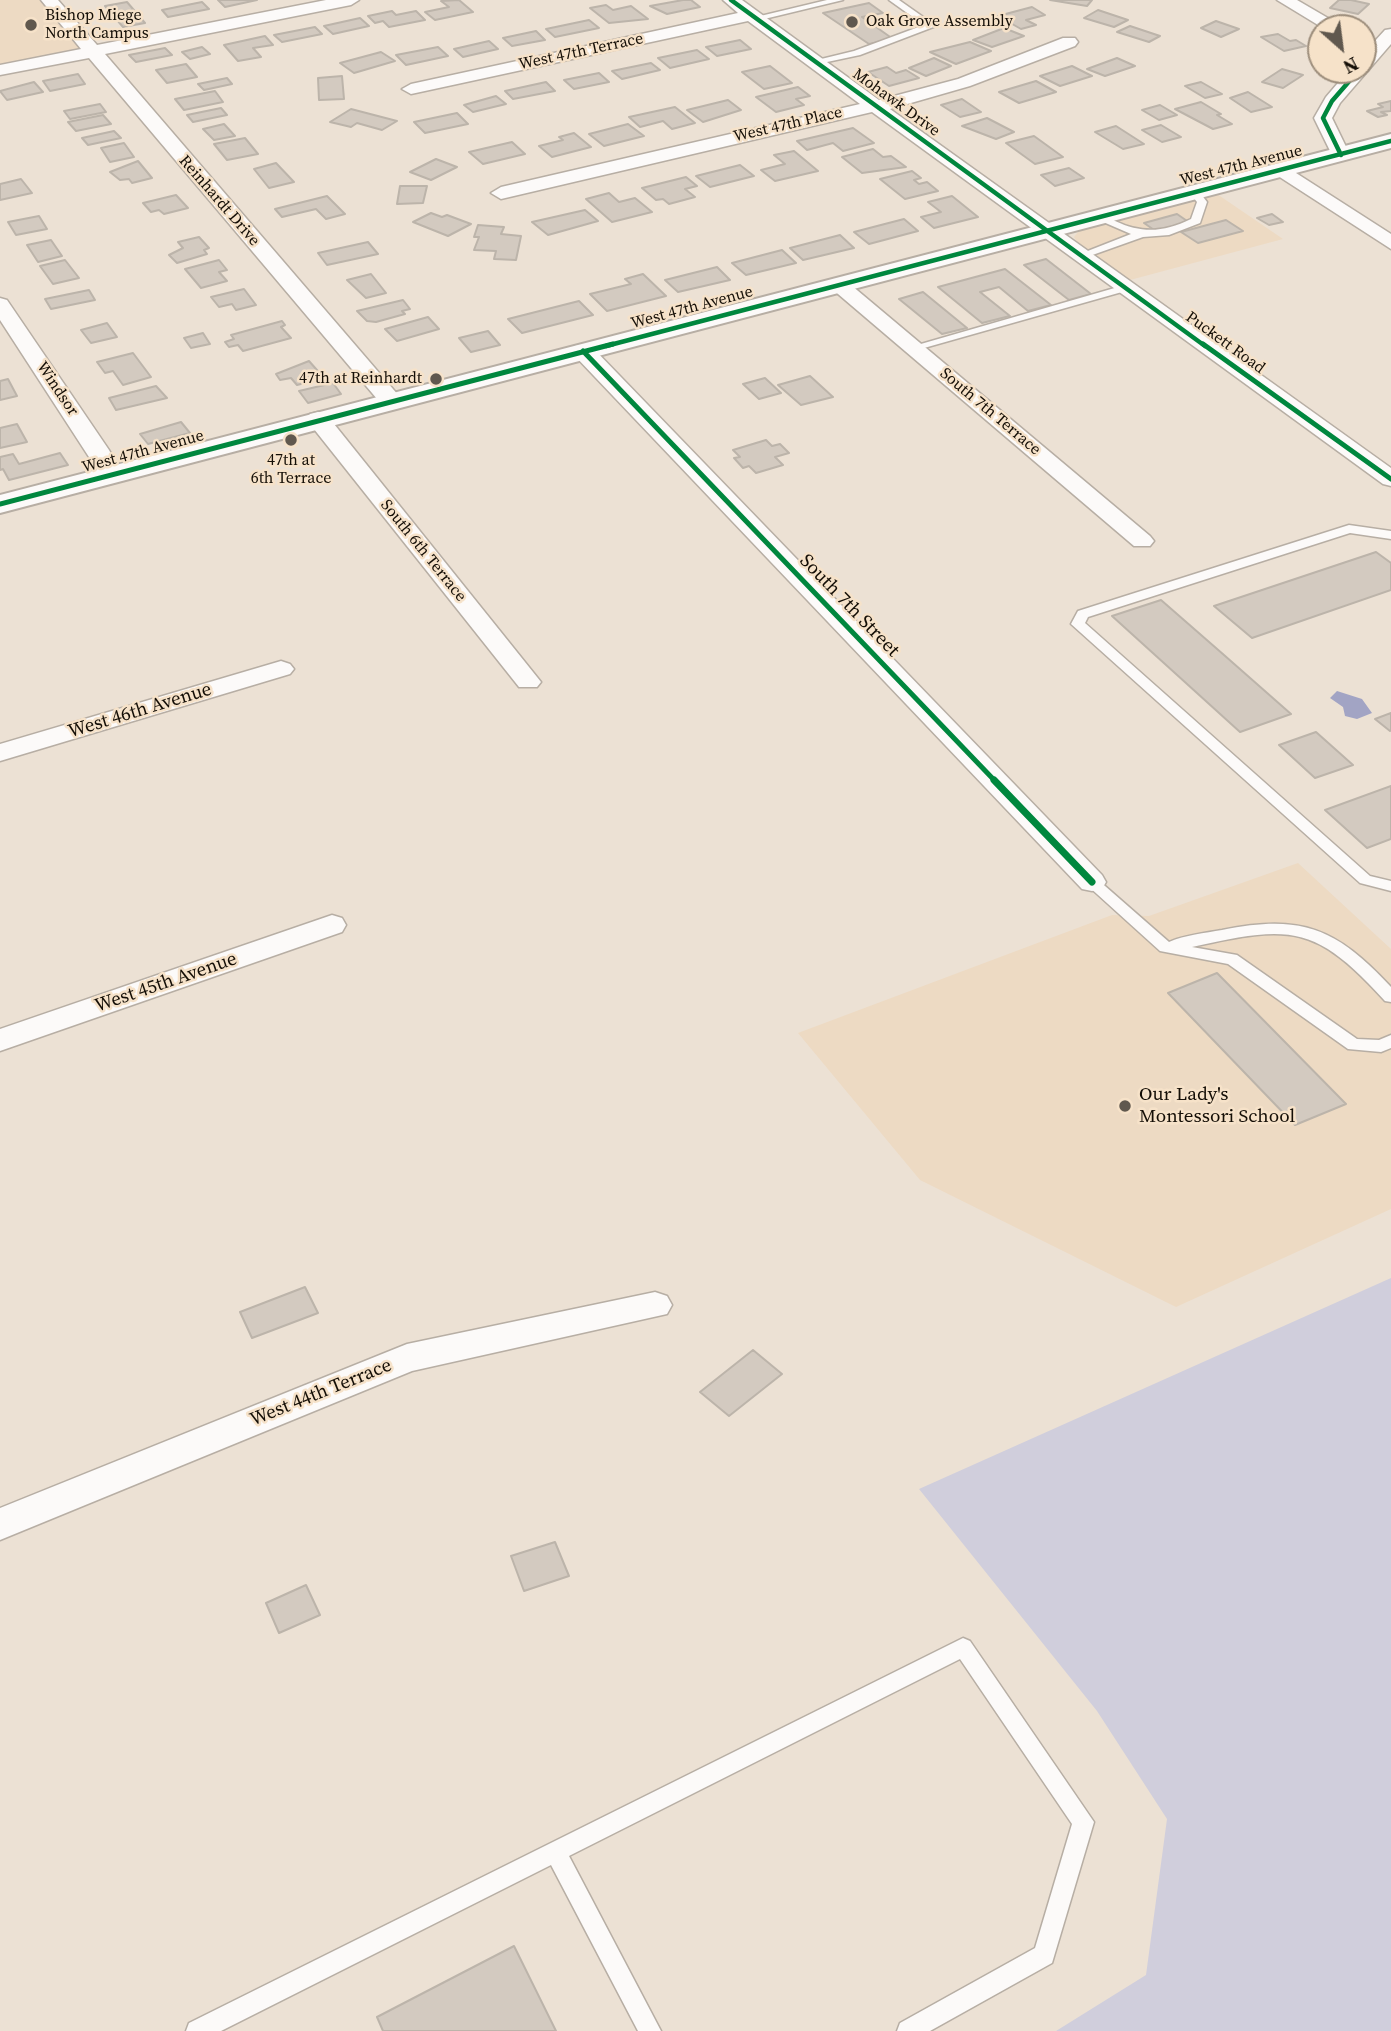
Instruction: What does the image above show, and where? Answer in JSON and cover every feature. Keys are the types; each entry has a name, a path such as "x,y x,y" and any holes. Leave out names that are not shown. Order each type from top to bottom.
{"street":[{"name":"Reinhardt Drive","path":"49,0 391,401"},
{"path":"0,70 351,0"},
{"name":"Mohawk Drive","path":"731,0 1043,230"},
{"path":"1285,0 1310,14"},
{"name":"West 47th Terrace","path":"411,89 754,17"},
{"name":"West 47th Place","path":"500,193 899,103 960,85 1069,42"},
{"path":"1341,155 1323,118 1332,101 1347,84"},
{"name":"West 47th Avenue","path":"0,504 1391,141"},
{"path":"1282,170 1391,243"},
{"name":"Puckett Road","path":"1043,230 1391,479"},
{"name":"South 7th Terrace","path":"838,284 1142,541"},
{"name":"Windsor","path":"0,304 111,474"},
{"name":"South 7th Street","path":"583,351 1092,882"},
{"name":"South 6th Terrace","path":"318,419 528,682"},
{"name":"West 46th Avenue","path":"0,753 281,669"},
{"name":"West 45th Avenue","path":"0,1040 332,925"},
{"name":"West 44th Terrace","path":"0,1524 407,1358 655,1305"}],"lane":[{"path":"754,17 839,0"},
{"path":"816,63 857,53 931,26 892,0"},
{"path":"1080,256 1139,236 1156,235 1196,221 1202,202 1194,192"},
{"path":"1098,216 1139,236"},
{"path":"913,348 1125,288"},
{"path":"1391,535 1349,529 1083,614 1079,624 1365,880 1391,886"},
{"path":"1092,882 1165,947 1232,959 1354,1045 1381,1046 1391,1041"},
{"path":"1165,947 1279,928 1313,934 1337,948 1391,997"},
{"path":"197,2031 963,1647 1083,1822 1044,1955 908,2031"},
{"path":"555,1851 650,2031"}],"shaded area":[{"name":"Bishop Miege North Campus","path":"0,0 41,0 84,51 0,67"},
{"path":"1217,194 1283,239 1130,280 1077,242 1074,237 1082,227"},
{"name":"Our Lady's Montessori School","path":"1298,863 1391,949 1391,1209 1176,1307 920,1180 798,1033 1112,915 1149,916"},
{"path":"1391,1278 1391,2031 1056,2031 1146,1975 1167,1819 1097,1711 919,1489"}],"water":[{"path":"1337,691 1362,699 1372,713 1357,719 1345,716 1343,707 1330,698"}],"building":[{"path":"218,0 257,0 225,7"},
{"path":"459,0 473,12 435,20 425,12 449,7 441,1"},
{"path":"691,0 700,7 667,14 650,6"},
{"path":"1050,0 1092,0 1087,6"},
{"path":"1339,0 1369,4 1358,14 1330,8"},
{"path":"127,2 145,23 123,27 105,6"},
{"path":"202,2 209,9 168,17 162,10"},
{"name":"Oak Grove Assembly","path":"869,3 883,13 862,17 893,39 869,44 823,13"},
{"path":"606,5 613,10 631,6 648,19 609,23 590,8"},
{"path":"1032,7 1045,15 1026,20 1036,25 1021,29 998,16"},
{"path":"1098,10 1128,20 1114,27 1084,18"},
{"path":"392,11 396,15 416,11 425,20 389,27 383,21 375,23 368,16"},
{"path":"360,18 369,26 333,34 324,26"},
{"path":"589,20 599,28 555,37 546,29"},
{"path":"1216,21 1239,29 1221,37 1201,28"},
{"path":"1130,26 1160,36 1149,42 1117,32"},
{"path":"315,27 322,34 282,42 274,35"},
{"path":"1004,28 1024,36 992,47 973,40"},
{"path":"536,31 545,40 512,46 503,38"},
{"path":"1278,34 1306,46 1284,51 1261,37"},
{"path":"265,36 273,45 253,48 261,57 238,61 224,45"},
{"path":"740,40 751,49 717,56 706,47"},
{"path":"489,41 498,49 463,57 454,49"},
{"path":"970,42 991,51 956,64 930,52"},
{"path":"202,47 210,54 190,59 182,52"},
{"path":"438,47 448,56 406,65 396,55"},
{"path":"165,48 172,55 136,62 129,55"},
{"path":"697,50 709,59 670,68 658,58"},
{"path":"381,52 395,61 354,73 340,63"},
{"path":"934,58 951,66 926,76 909,68"},
{"path":"1117,58 1135,66 1105,76 1087,69"},
{"path":"651,63 660,70 622,79 612,71"},
{"path":"186,64 197,77 167,83 156,70"},
{"path":"770,66 792,83 764,89 742,72"},
{"path":"1072,66 1092,76 1060,86 1040,76"},
{"path":"887,67 896,73 906,70 919,78 889,86 868,72"},
{"path":"1282,69 1303,75 1283,88 1262,82"},
{"path":"599,73 609,82 574,89 564,80"},
{"path":"78,74 85,84 50,91 43,81"},
{"path":"342,76 344,99 319,100 318,78"},
{"path":"227,78 232,84 204,90 198,84"},
{"path":"1036,81 1056,92 1019,103 999,92"},
{"path":"34,82 43,92 7,100 0,91"},
{"path":"546,82 555,91 513,99 505,91"},
{"path":"1201,82 1222,94 1205,98 1185,86"},
{"path":"798,87 810,96 796,99 804,105 776,112 756,97"},
{"path":"215,91 223,102 184,110 175,99"},
{"path":"1248,92 1272,107 1251,112 1230,98"},
{"path":"496,96 506,104 473,112 464,105"},
{"path":"962,99 981,112 960,117 941,105"},
{"path":"728,100 741,110 703,122 687,110"},
{"path":"1391,101 1391,111 1381,112 1387,115 1378,117 1367,111 1383,107 1378,104"},
{"path":"1201,102 1232,124 1213,129 1175,109"},
{"path":"100,104 106,112 70,119 64,111"},
{"path":"1160,105 1177,115 1159,120 1142,110"},
{"path":"675,107 695,123 672,129 663,121 640,127 629,117"},
{"path":"221,108 227,115 193,122 187,115"},
{"path":"351,109 397,121 382,130 357,123 351,127 330,122"},
{"path":"457,113 468,124 425,133 414,122"},
{"path":"103,115 111,124 76,131 68,122"},
{"path":"987,118 1014,132 996,139 962,126"},
{"path":"224,124 235,136 214,140 203,129"},
{"path":"628,124 644,136 604,146 589,134"},
{"path":"1161,125 1181,137 1162,142 1142,130"},
{"path":"1116,126 1144,144 1123,149 1095,132"},
{"path":"853,128 874,143 843,151 833,143 807,150 797,141"},
{"path":"114,131 121,138 88,145 82,138"},
{"path":"574,133 591,147 552,157 539,146 563,140 559,137"},
{"path":"1034,136 1063,157 1035,164 1006,143"},
{"path":"245,138 258,154 227,160 214,144"},
{"path":"512,142 525,154 483,164 469,152"},
{"path":"124,143 134,157 110,162 101,148"},
{"path":"873,149 883,157 891,156 906,167 862,173 842,157"},
{"path":"794,151 818,171 775,181 761,170 785,164 774,155"},
{"path":"436,159 457,167 431,180 410,172"},
{"path":"138,161 152,178 132,183 129,179 120,180 110,172"},
{"path":"276,163 294,182 269,188 254,169"},
{"path":"740,165 754,176 710,187 696,176"},
{"path":"1069,168 1084,178 1055,186 1041,175"},
{"path":"912,171 921,178 914,180 919,184 927,182 938,191 905,199 880,179"},
{"path":"686,177 697,186 685,189 695,197 669,204 663,199 656,200 642,188"},
{"path":"21,179 32,193 0,200 0,184"},
{"path":"400,186 427,186 423,203 397,204"},
{"path":"609,193 619,202 635,198 652,212 612,222 586,199"},
{"path":"176,195 188,208 164,214 159,210 151,212 143,203"},
{"path":"327,196 345,214 326,219 316,209 282,217 275,209"},
{"path":"952,196 978,217 934,228 921,217 941,212 928,202"},
{"path":"585,210 598,221 548,235 532,222"},
{"path":"431,213 442,217 447,215 471,224 448,236 413,222"},
{"path":"1177,214 1190,223 1157,232 1144,223"},
{"path":"1272,214 1283,222 1269,225 1257,218"},
{"path":"39,216 47,229 16,235 8,222"},
{"path":"904,219 918,231 869,244 854,232"},
{"path":"1226,220 1243,231 1198,243 1181,232"},
{"path":"478,225 504,227 501,234 521,236 516,260 494,259 496,251 474,250 479,237 474,237"},
{"path":"840,235 854,248 803,260 790,248"},
{"path":"199,237 209,248 204,250 207,254 177,263 169,255 183,248 178,242"},
{"path":"51,240 62,256 38,262 27,245"},
{"path":"368,242 378,254 327,265 318,253"},
{"path":"782,250 796,263 746,275 732,263"},
{"path":"1046,259 1091,294 1069,300 1024,265"},
{"path":"65,260 79,278 53,284 40,266"},
{"path":"219,260 227,270 219,272 227,281 201,288 185,269"},
{"path":"717,267 730,280 678,292 665,280"},
{"path":"1005,269 1051,305 1028,311 999,287 980,292 1010,316 982,323 938,287"},
{"path":"371,274 386,293 366,298 347,280"},
{"path":"643,274 666,296 607,311 590,294 631,284 625,279"},
{"path":"244,289 256,305 236,310 232,304 219,307 211,297"},
{"path":"89,290 95,300 51,309 45,299"},
{"path":"923,292 967,328 942,334 899,299"},
{"path":"403,300 410,309 402,311 405,314 376,322 367,321 357,311"},
{"path":"579,301 593,315 522,333 508,319"},
{"path":"428,317 439,329 397,341 385,329"},
{"path":"282,321 285,325 281,327 291,338 243,351 238,345 229,347 225,342 234,339 231,335"},
{"path":"107,323 117,337 91,343 81,330"},
{"path":"488,331 500,345 471,352 459,338"},
{"path":"203,333 210,344 191,348 184,338"},
{"path":"133,353 151,377 123,385 113,371 105,373 97,362"},
{"path":"309,361 324,378 297,385 291,378 280,380 276,374"},
{"path":"810,376 833,397 801,405 778,385"},
{"path":"765,378 781,393 759,399 743,384"},
{"path":"8,379 17,396 0,400 0,381"},
{"path":"333,383 341,394 308,403 299,391"},
{"path":"156,386 167,398 116,410 109,398"},
{"path":"181,422 190,433 148,444 140,434"},
{"path":"17,424 27,442 0,448 0,428"},
{"path":"766,440 772,446 780,444 789,453 775,457 783,465 756,473 749,466 743,468 734,458 740,457 733,450"},
{"path":"60,453 68,465 9,480 3,469 0,470 0,457 13,454 19,464"},
{"path":"1376,552 1391,563 1391,590 1252,638 1214,606"},
{"path":"1161,600 1291,714 1240,732 1112,616"},
{"path":"1391,713 1391,730 1390,731 1375,719"},
{"path":"1316,732 1353,765 1315,778 1279,745"},
{"path":"1391,786 1391,839 1367,848 1325,810"},
{"path":"1217,973 1346,1104 1295,1125 1168,993"},
{"path":"305,1287 318,1313 252,1338 240,1312"},
{"path":"753,1350 782,1374 729,1416 700,1392"},
{"path":"555,1542 569,1576 524,1591 511,1556"},
{"path":"306,1585 320,1615 279,1633 266,1603"},
{"path":"514,1946 556,2031 383,2031 377,2017"}],"cycle path":[{"path":"731,0 1027,218 1391,479"},
{"path":"1341,155 1323,118 1332,101 1347,84"},
{"path":"0,504 1391,141"},
{"path":"583,351 1092,882"}],"place":[{"name":"Oak Grove Assembly","path":"852,22"},
{"name":"Bishop Miege North Campus","path":"31,25"},
{"name":"47th at Reinhardt","path":"436,379"},
{"name":"47th at 6th Terrace","path":"291,440"},
{"name":"Our Lady's Montessori School","path":"1125,1106"}]}
